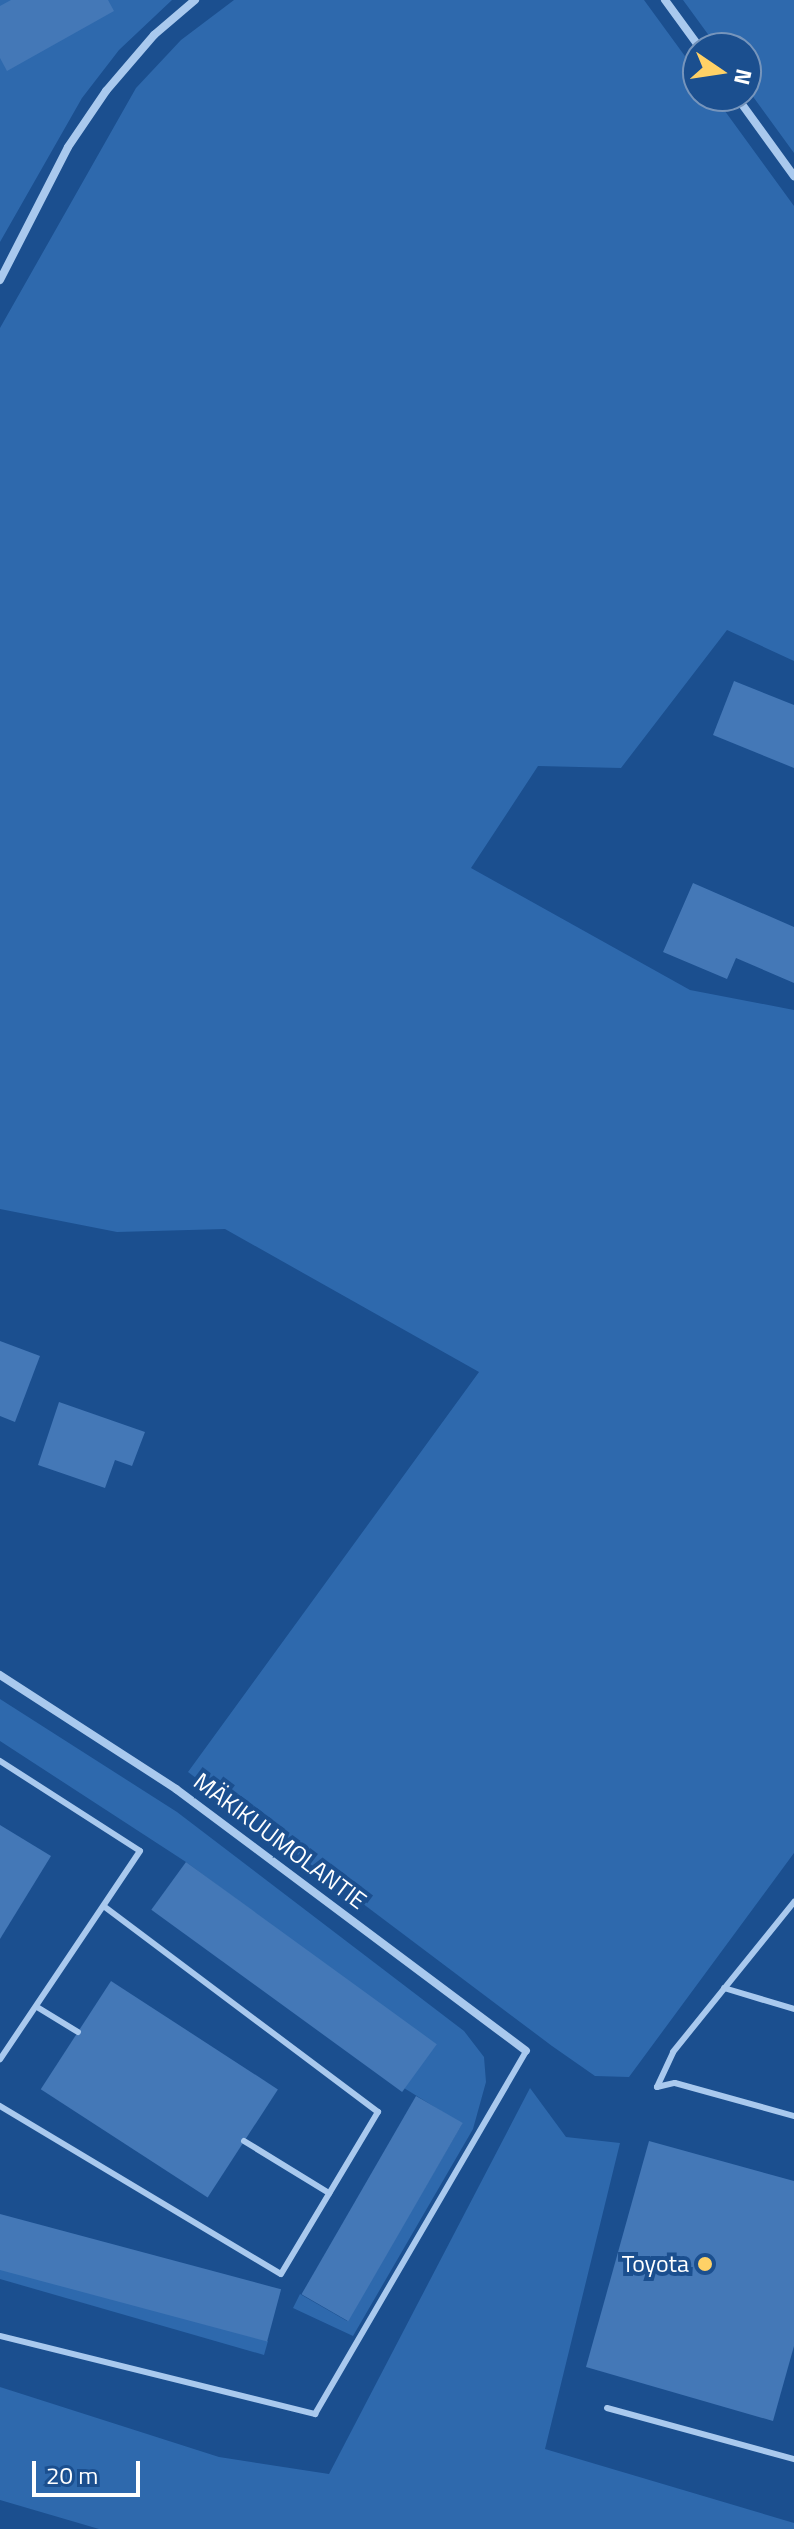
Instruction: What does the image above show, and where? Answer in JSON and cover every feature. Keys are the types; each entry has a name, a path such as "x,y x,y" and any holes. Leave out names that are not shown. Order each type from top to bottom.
{"street":[{"path":"0,280 68,147 106,91 154,35 195,0"},
{"path":"665,0 688,32"},
{"path":"748,112 794,176"},
{"name":"MÄKIKUUMOLANTIE","path":"0,1675 176,1789 526,2051"}],"lane":[{"path":"0,1761 140,1851 0,2059"},
{"path":"0,2106 281,2274 378,2112 104,1906"},
{"path":"793,1906 673,2052 657,2087 675,2083 794,2116"},
{"path":"724,1988 794,2009"},
{"path":"37,2007 78,2032"},
{"path":"0,2336 315,2414 526,2051"},
{"path":"244,2141 329,2193"},
{"path":"607,2408 794,2459"}],"shaded area":[{"path":"0,0 172,0 119,50 82,98 0,242"},
{"path":"234,0 644,0 682,52 682,112 726,112 794,206 794,661 727,630 621,768 538,766 471,868 690,990 794,1010 794,1853 629,2077 595,2076 188,1772 479,1372 225,1229 117,1232 0,1209 0,328 136,88 181,40"},
{"path":"683,0 794,0 794,153 762,109 762,32 706,32"},
{"path":"0,1699 177,1812 464,2031 484,2057 486,2082 473,2129 353,2336 293,2308 300,2294 347,2321 462,2124 404,2088 434,2045 186,1862 0,1741"},
{"path":"530,2088 566,2137 620,2143 545,2449 794,2523 794,2529 99,2529 0,2500 0,2387 219,2457 329,2474"},
{"path":"0,2268 268,2341 264,2355 0,2279"}],"building":[{"path":"11,0 108,0 114,11 7,71 0,58 0,6"},
{"path":"734,681 794,705 794,768 713,735"},
{"path":"693,883 794,927 794,983 736,958 727,979 663,952"},
{"path":"0,1341 40,1356 15,1422 0,1416"},
{"path":"59,1402 145,1432 132,1466 115,1460 105,1488 38,1465"},
{"path":"0,1825 51,1856 0,1939"},
{"path":"186,1862 437,2044 402,2092 151,1910"},
{"path":"111,1981 278,2089 208,2198 41,2089"},
{"path":"416,2096 463,2123 348,2321 302,2294"},
{"name":"Toyota","path":"649,2141 794,2181 794,2346 773,2421 586,2367"},
{"path":"0,2214 281,2289 267,2341 0,2270"}],"place":[{"name":"Toyota","path":"705,2264"}]}
